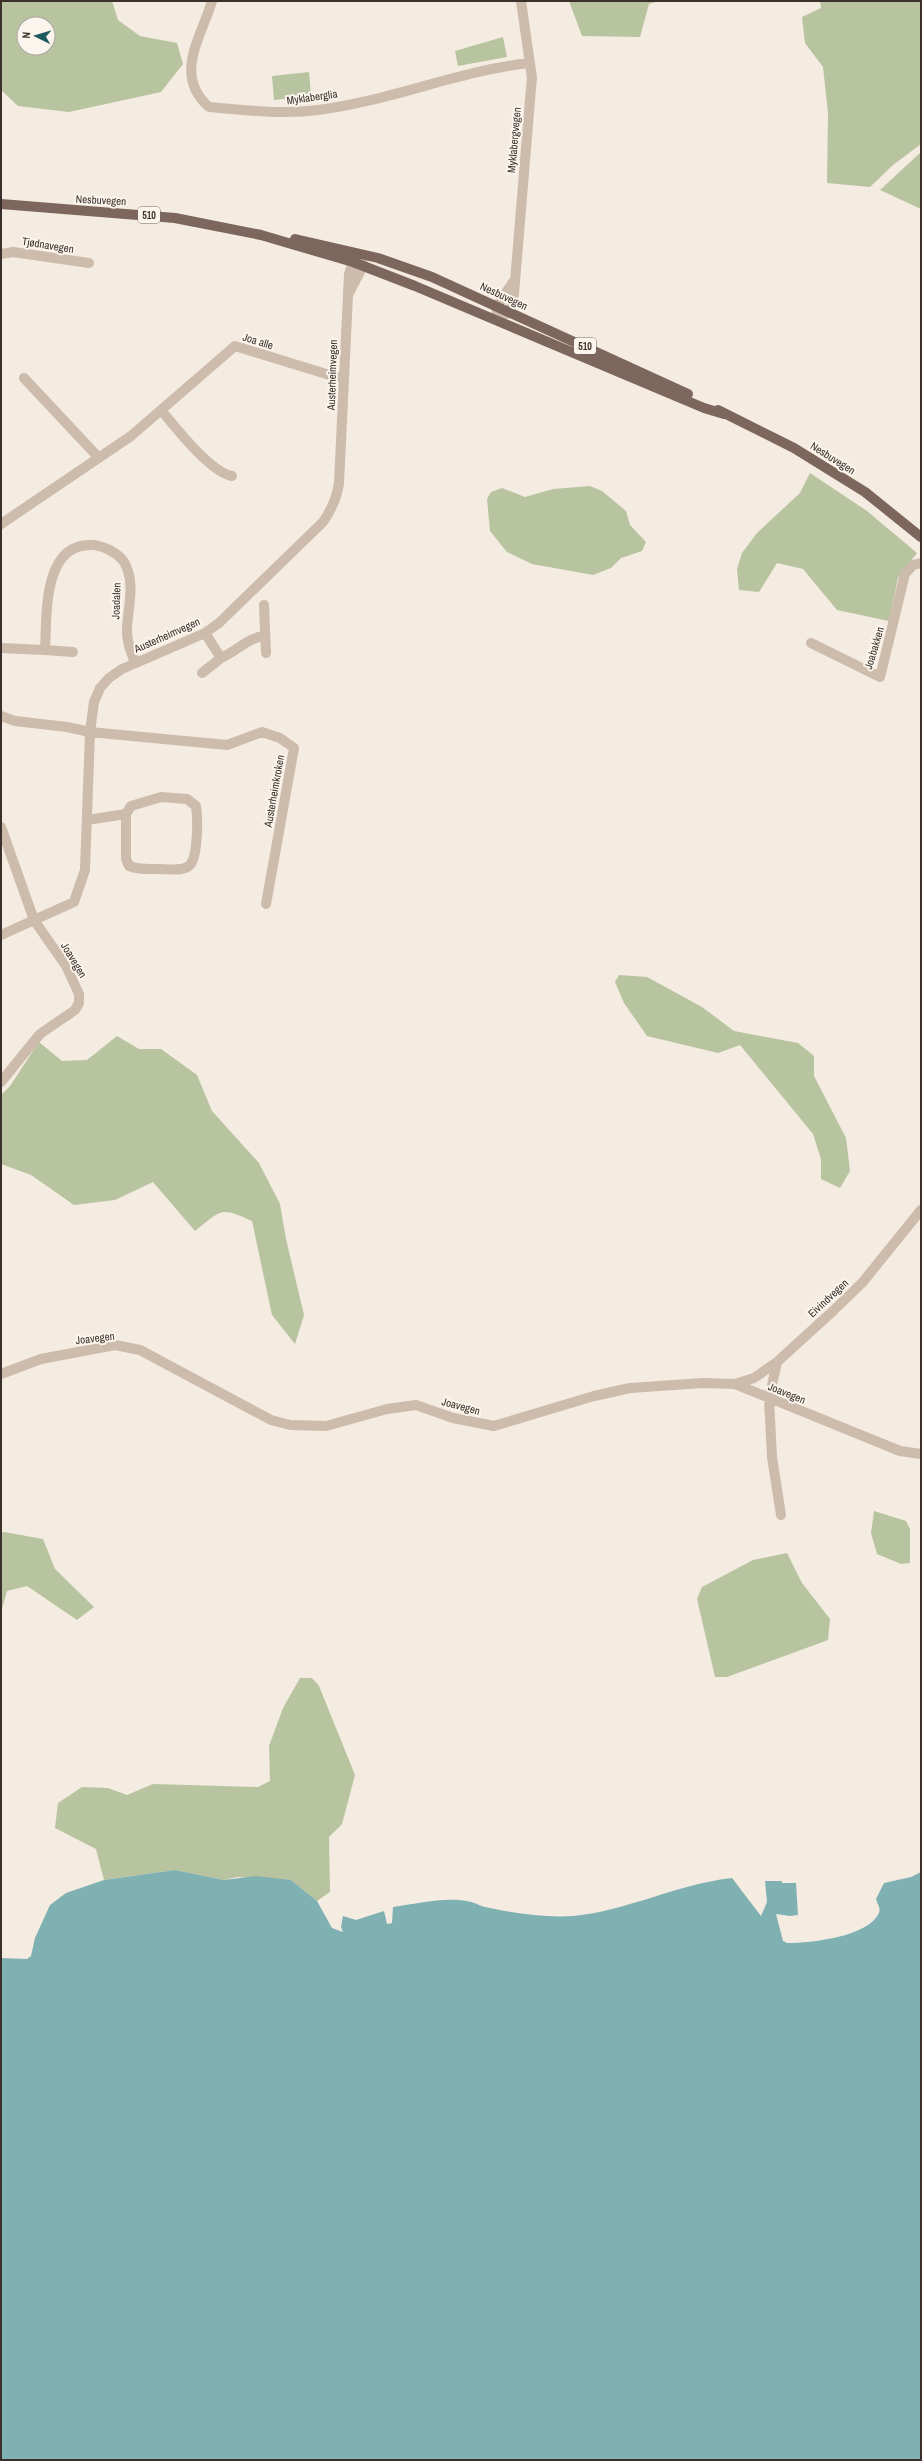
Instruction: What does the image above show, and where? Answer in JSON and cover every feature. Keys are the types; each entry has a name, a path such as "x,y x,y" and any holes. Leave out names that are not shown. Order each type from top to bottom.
{"main road":[{"name":"Nesbuvegen","path":"1,204 34,208 175,218 261,235 298,239 362,254 414,270 497,306 705,402 724,414 794,448 865,492 921,537"},
{"name":"Nesbuvegen","path":"1,210 34,208"},
{"name":"Nesbuvegen","path":"261,235 353,262 496,319 704,408 724,414"}],"street":[{"name":"Myklaberglia","path":"212,1 192,59 191,71 194,88 201,100 209,107 282,113 320,110 493,68 529,63"},
{"name":"Myklabergvegen","path":"510,312 532,78 521,1"},
{"name":"Tjødnavegen","path":"2,256 13,252 89,263"},
{"path":"353,262 362,254"},
{"path":"362,254 363,266"},
{"name":"Austerheimvegen","path":"1,935 74,902 85,870 90,732 94,702 100,688 109,678 135,663 205,633 231,613 323,522 331,511 338,496 349,274 353,262"},
{"name":"Austerheimvegen","path":"349,294 363,266"},
{"name":"Myklabergvegen","path":"496,319 497,306 513,282"},
{"path":"496,319 510,312"},
{"name":"Joa alle","path":"1,524 131,436 235,346 329,375 344,376"},
{"path":"24,378 99,458"},
{"path":"161,410 194,449 217,469 232,476"},
{"name":"Joadalen","path":"45,650 52,572 60,558 71,550 81,546 94,545 116,554 124,561 127,570 130,599 127,629 135,663"},
{"name":"Joabakken","path":"811,643 880,677 906,574 913,564 921,563"},
{"path":"264,604 264,636 266,653"},
{"path":"205,633 221,658"},
{"path":"202,673 221,658 233,653 253,638 264,636"},
{"path":"1,648 73,652"},
{"path":"1,716 15,721 66,727 90,732"},
{"name":"Austerheimkroken","path":"90,732 227,745 262,732 280,738 294,748 266,904"},
{"path":"161,797 187,799 196,806 198,818 193,857 189,865 181,869 137,869 129,866 126,859 126,814 130,806 161,797"},
{"path":"87,820 126,814"},
{"name":"Joavegen","path":"1,828 34,920 66,966 79,994 79,1003 75,1010 40,1034 1,1082"},
{"name":"Eivindvegen","path":"735,1384 754,1378 777,1362 862,1283 921,1210"},
{"name":"Joavegen","path":"1,1374 41,1359 115,1345 140,1350 271,1420 290,1426 326,1426 387,1409 416,1405 453,1418 494,1426 594,1396 630,1388 703,1383 735,1384 900,1451 921,1454"},
{"path":"777,1362 769,1399 772,1457 781,1515"}],"green space":[{"path":"1,1 112,1 118,20 140,36 177,43 183,64 161,92 69,112 18,106 1,90"},
{"path":"569,1 659,1 649,4 640,37 582,36"},
{"path":"820,1 921,1 921,144 893,165 870,187 827,183 828,113 823,67 805,43 802,17 821,8"},
{"path":"503,37 507,57 458,66 455,51"},
{"path":"309,72 311,96 274,100 272,76"},
{"path":"921,152 921,209 880,190"},
{"path":"810,473 867,511 917,553 898,578 889,621 837,610 803,569 777,563 759,592 739,590 737,569 742,553 757,533 800,493"},
{"path":"590,486 602,491 626,511 630,525 646,542 642,551 621,558 611,568 593,575 532,564 507,552 490,531 487,499 491,492 502,488 525,497 553,489"},
{"path":"619,975 647,977 702,1007 734,1031 798,1043 814,1056 814,1076 846,1138 850,1171 840,1188 821,1179 821,1159 813,1134 740,1045 718,1053 647,1036 624,1003 615,982"},
{"path":"117,1036 139,1049 161,1049 197,1075 212,1111 259,1163 280,1204 286,1239 304,1315 295,1344 272,1315 252,1221 233,1213 221,1212 195,1231 153,1182 115,1200 74,1205 31,1175 1,1164 1,1095 10,1086 39,1042 62,1061 87,1060"},
{"path":"874,1511 906,1521 910,1529 910,1563 901,1564 877,1554 871,1533"},
{"path":"4,1532 43,1539 55,1569 94,1607 77,1620 27,1586 7,1591 1,1612 1,1533"},
{"path":"787,1553 802,1583 830,1619 828,1640 727,1677 715,1677 697,1599 702,1587 753,1560"},
{"path":"300,1678 312,1678 319,1686 355,1775 342,1824 329,1837 330,1892 317,1901 291,1880 237,1877 224,1880 175,1870 104,1880 96,1849 55,1828 58,1803 82,1787 108,1788 127,1795 153,1784 258,1787 270,1781 269,1746 283,1708"}],"water":[{"path":"175,1870 224,1880 256,1876 291,1880 317,1901 332,1928 343,1932 341,1927 343,1916 356,1920 384,1911 387,1924 392,1923 393,1907 442,1900 462,1900 473,1902 485,1907 540,1916 573,1916 613,1909 672,1891 712,1881 732,1878 761,1916 767,1902 765,1881 782,1881 782,1883 796,1883 798,1915 790,1916 776,1914 783,1941 787,1943 824,1940 851,1933 863,1928 873,1921 879,1913 879,1907 876,1899 884,1883 911,1877 921,1872 921,2460 1,2460 1,1958 27,1959 31,1956 35,1938 50,1905 66,1893 104,1880"}]}
